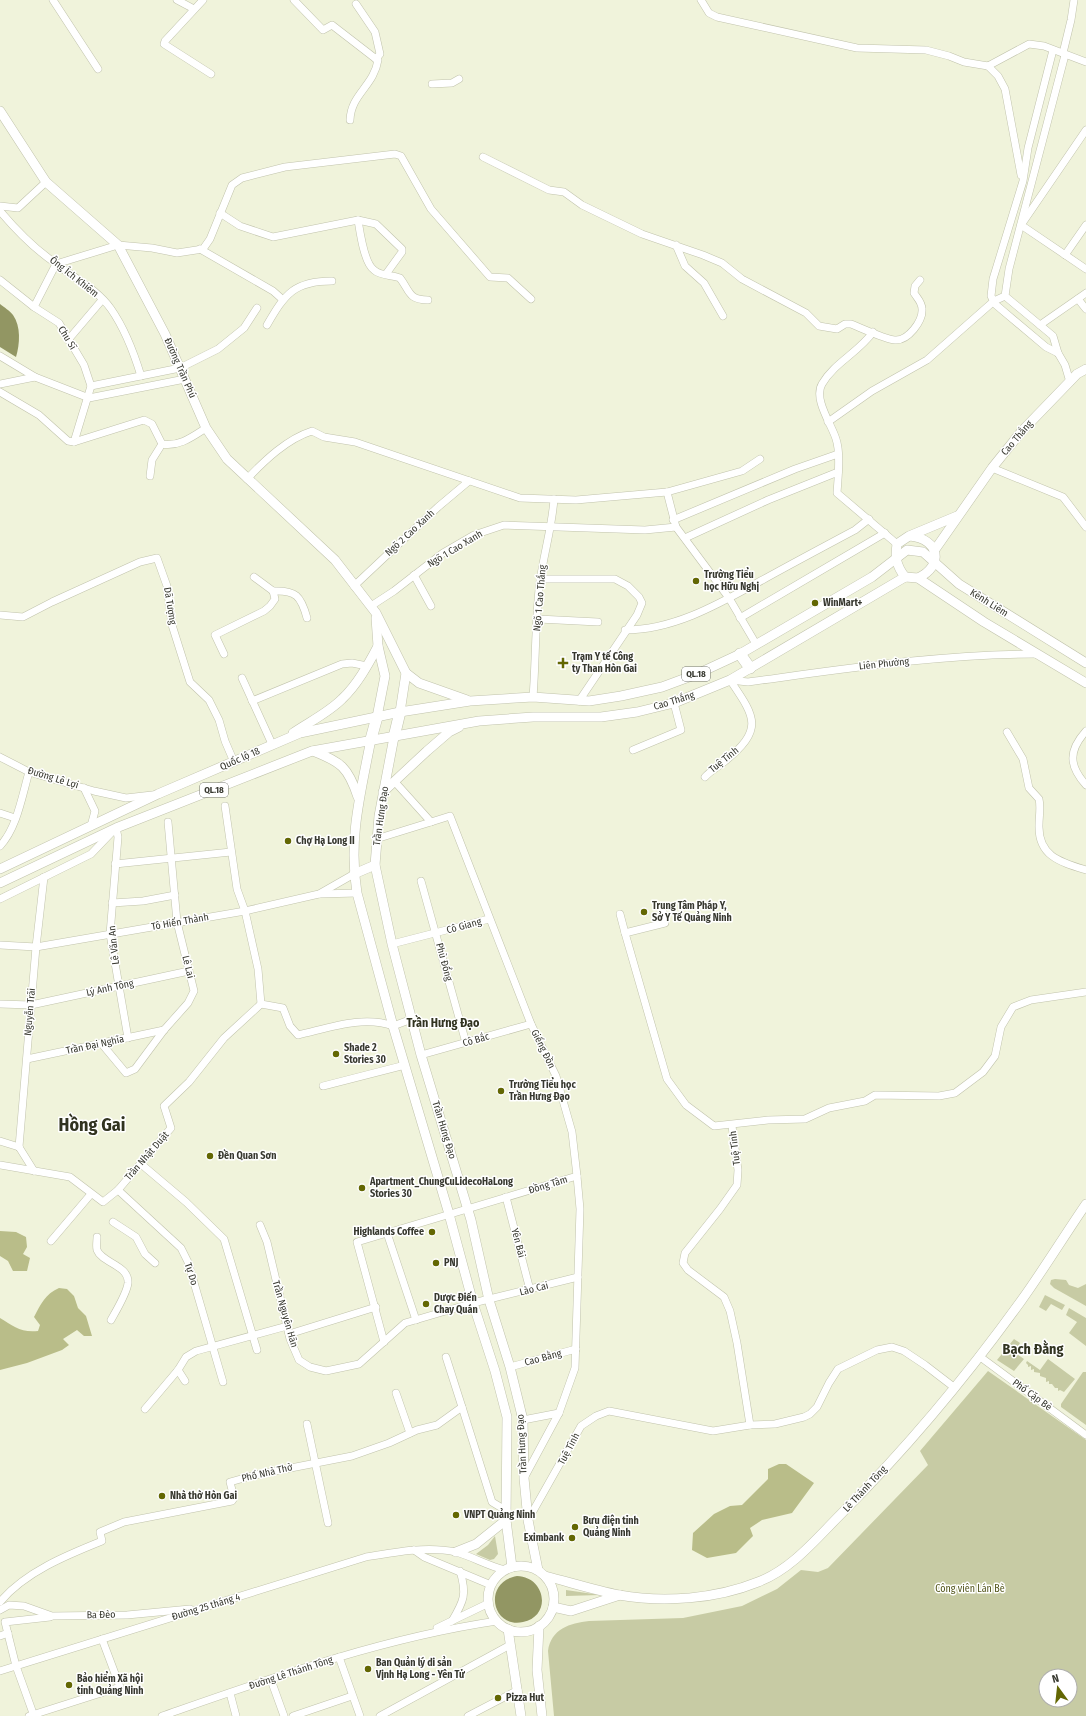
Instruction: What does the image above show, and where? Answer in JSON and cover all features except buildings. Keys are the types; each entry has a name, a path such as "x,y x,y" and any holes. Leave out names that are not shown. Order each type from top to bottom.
{"highway":[{"path":"740,654 750,668"},
{"path":"394,736 400,712"},
{"path":"371,739 377,717"}],"main road":[{"name":"Đường Trần Phú","path":"0,111 46,182 118,244 165,334 206,428 227,459 335,560 373,609 406,673"},
{"name":"Cao Thắng","path":"934,551 992,468 1021,432 1070,382 1086,369"},
{"path":"905,577 898,568 895,559 897,544 910,536 957,516"},
{"path":"910,536 920,537 928,541 934,551 934,563 927,574 918,578"},
{"name":"Kênh Liêm","path":"895,559 908,550 923,552 959,584 1086,663"},
{"name":"Cao Thắng","path":"400,712 470,701 533,697 578,701 621,696 662,687 697,674 740,654 872,577 895,559"},
{"name":"Cao Thắng","path":"394,736 479,721 534,717 601,717 637,712 674,703 730,680 905,577"},
{"name":"Kênh Liêm","path":"905,577 918,578 984,622 1086,683"},
{"path":"373,609 378,646 385,676 377,717"},
{"path":"285,739 341,701 353,687 378,646"},
{"path":"400,712 406,673 419,683 470,701"},
{"name":"Quốc lộ 18","path":"0,862 77,829 89,826 158,794 300,733 400,712"},
{"path":"384,792 409,767 449,732 479,721"},
{"name":"Quốc lộ 18","path":"0,890 85,846 93,839 116,828 312,751 394,736"},
{"name":"Trần Hưng Đạo","path":"394,736 376,839 375,865 392,944 421,1055 468,1208 490,1300 510,1367 522,1420 524,1478 528,1520 541,1573"},
{"name":"Trần Hưng Đạo","path":"371,739 358,797 353,838 354,874 357,893 393,1026 449,1214 473,1303 495,1371 507,1417 506,1516 509,1569"},
{"path":"312,751 334,759 352,779 358,797"},
{"name":"Quốc lộ 18","path":"0,869 77,829"},
{"name":"Quốc lộ 18","path":"0,883 85,846"},
{"path":"354,874 375,865"},
{"name":"Lê Thánh Tông","path":"541,1573 620,1595 693,1598 716,1595 759,1582 783,1570 868,1487 955,1388 1021,1300 1086,1204"},
{"path":"456,1552 476,1544 506,1516"},
{"path":"525,1566 541,1573 553,1593 553,1607 545,1621 539,1626 525,1631 508,1629 497,1621 488,1603 491,1585 509,1569 525,1566"},
{"path":"553,1607 571,1611 620,1595"},
{"path":"539,1626 537,1670 542,1716"},
{"path":"508,1629 521,1716"}],"street":[{"path":"53,0 98,68"},
{"path":"177,0 194,9"},
{"path":"203,0 165,41 164,44 211,74"},
{"path":"294,0 323,30 332,24 378,60 374,75 351,107 350,120"},
{"path":"701,0 709,13 717,17 857,48 926,50 949,56 964,62 988,66 998,76 1005,89 1023,181"},
{"path":"1005,296 1009,269 1064,54 1074,0"},
{"path":"356,4 375,32 380,54 376,59"},
{"path":"988,66 1029,44 1044,46 1086,62"},
{"path":"1053,50 1028,148 1023,181 993,279 991,296 994,301 1046,347 1058,352"},
{"path":"432,84 452,83 459,79"},
{"path":"1021,225 1086,130"},
{"path":"34,307 56,264 118,244 177,253 203,249 210,238 232,185 242,178 285,167 395,154 401,156 404,164 416,181 431,209 487,274 490,277 508,278 531,299"},
{"path":"484,158 549,190 564,192 582,205 642,234 676,245 722,263 742,279 806,314 819,326 837,329 845,324 851,324 894,341 906,338 914,329 923,310 921,303 914,293 915,286 920,280"},
{"path":"0,206 18,208 46,182"},
{"name":"Ông Ích Khiêm","path":"0,211 11,224 56,264 94,291 111,308 125,333 141,376"},
{"path":"220,213 240,226 273,237 358,220 380,225 402,249 402,252 386,274"},
{"path":"358,220 369,265 374,271 400,278 411,296 420,300 428,300"},
{"path":"1021,225 1086,269"},
{"path":"1065,255 1086,225"},
{"path":"676,245 685,266 704,283 723,316"},
{"path":"200,249 273,292 282,300"},
{"name":"Chu Sĩ","path":"0,280 34,307 59,323 84,365 91,386 89,398 74,442"},
{"path":"268,325 282,300 291,291 323,281 332,281"},
{"path":"1040,325 1086,293"},
{"path":"828,422 872,391 927,360 994,301 1005,296"},
{"path":"1005,296 1053,336 1058,352 1065,365 1070,382"},
{"path":"1078,299 1086,309"},
{"path":"68,340 102,300"},
{"path":"91,386 180,368 218,349 244,328 257,308"},
{"path":"872,332 858,349 830,373 821,386 821,398 828,422 837,439 838,493 897,544"},
{"path":"0,356 35,377 89,398 185,379"},
{"path":"0,384 35,377"},
{"path":"0,392 39,416 68,441 74,442 144,420 152,424 162,444"},
{"path":"162,444 170,445 181,443 206,428"},
{"path":"247,479 272,456 298,437 312,431 324,437 355,442 520,498 576,500 667,492 742,471 760,459"},
{"path":"150,476 152,460 162,444"},
{"name":"Ngõ 1 Cao Xanh","path":"373,609 443,553 474,535 486,530 504,525 551,528 645,530 674,524 795,469 838,454"},
{"path":"992,468 1063,497 1086,527"},
{"path":"685,538 768,500 838,472"},
{"name":"Ngõ 2 Cao Xanh","path":"354,586 438,507 469,481"},
{"path":"667,492 674,524 729,598 756,644"},
{"name":"Ngõ 1 Cao Thắng","path":"533,697 540,579 547,535 551,528 554,499"},
{"path":"625,630 639,630 683,620 729,598 854,530 868,519"},
{"path":"740,618 886,533"},
{"name":"Dã Tượng","path":"0,615 23,618 52,602 140,562 157,558 167,586 172,626 190,682 209,700 219,720 225,741 234,762"},
{"path":"414,575 431,606"},
{"path":"254,577 273,591 292,592 300,598 307,618"},
{"path":"540,579 615,579 622,582 639,597 642,603 637,614 578,701"},
{"path":"224,654 215,635 254,616 270,606 275,599 273,591"},
{"path":"538,619 598,622"},
{"name":"Liên Phường","path":"730,680 748,682 888,663 986,654 1038,654"},
{"path":"252,701 342,664 352,663 367,666"},
{"path":"242,678 272,744"},
{"name":"Tuệ Tĩnh","path":"704,777 726,761 742,745 752,729 753,720 750,711 730,680"},
{"path":"633,750 681,730 674,703"},
{"path":"1086,731 1083,740 1072,760 1075,770 1086,785"},
{"path":"1007,732 1023,759 1028,788 1039,799 1039,831 1044,848 1049,855 1086,870"},
{"name":"Đường Lê Lợi","path":"0,757 29,772 84,788 126,798 158,794"},
{"path":"0,846 6,841 15,818 29,772"},
{"path":"376,839 431,822 395,782"},
{"name":"Đường Lê Lợi","path":"84,788 95,811 89,826"},
{"path":"225,806 237,889 245,911 258,969 261,1004 283,1008 290,1026 298,1035 353,1022 381,1022 393,1026 412,1019"},
{"path":"0,813 15,818"},
{"name":"Giếng Đồn","path":"431,822 450,816 531,1024 556,1076 572,1132 580,1209 575,1368 559,1413 524,1478"},
{"name":"Lê Lai","path":"101,1043 126,1073 135,1069 164,1030 188,1003 194,991 177,922 168,822"},
{"path":"0,899 91,854 116,828"},
{"name":"Lê Văn An","path":"116,828 118,837 110,934 128,1038"},
{"path":"115,864 231,852"},
{"name":"Tô Hiến Thành","path":"0,945 36,946 245,911 320,894 354,874"},
{"name":"Nguyễn Trãi","path":"19,1147 36,946 44,877"},
{"name":"Phù Đổng","path":"421,881 466,1043"},
{"path":"320,894 357,893"},
{"path":"112,903 143,901 175,895"},
{"path":"625,933 665,923 662,908"},
{"name":"Tuệ Tĩnh","path":"620,914 667,1079 686,1105 700,1117 714,1126 732,1126 738,1170 736,1185 720,1209 685,1253 683,1263 688,1270 724,1297 730,1310 750,1425"},
{"name":"Cô Giang","path":"392,944 489,919"},
{"name":"Lý Anh Tông","path":"0,1004 31,1005 189,971"},
{"path":"732,1126 768,1120 805,1119 829,1108 865,1101 875,1096 939,1096 955,1093 983,1072 995,1056 1001,1027 1013,1007 1031,1000 1086,992"},
{"name":"Trần Nhật Duật","path":"0,1165 70,1177 102,1202 118,1190 171,1128 164,1106 189,1082 224,1038 261,1004"},
{"name":"Cô Bắc","path":"421,1055 531,1024"},
{"name":"Trần Đại Nghĩa","path":"26,1059 164,1030"},
{"path":"323,1086 405,1065"},
{"path":"0,1141 19,1147 34,1171"},
{"path":"141,1164 186,1202 224,1239 258,1350"},
{"name":"Đồng Tâm","path":"376,1307 357,1242 577,1176"},
{"name":"Tự Do","path":"118,1190 180,1248 188,1262 223,1382"},
{"path":"50,1241 91,1194"},
{"name":"Yên Bái","path":"506,1197 530,1290"},
{"path":"113,1222 136,1237 145,1254 155,1263"},
{"name":"Trần Nguyên Hãn","path":"260,1225 267,1242 289,1334 299,1360 310,1367 326,1371 359,1364 405,1323 473,1303 490,1300"},
{"path":"387,1233 416,1320"},
{"path":"97,1237 97,1248 99,1253 123,1272 127,1278 127,1287 111,1320"},
{"name":"Lào Cai","path":"490,1300 578,1277"},
{"path":"289,1334 376,1307 384,1342"},
{"path":"145,1409 178,1370 186,1357 196,1351 253,1334 287,1326"},
{"name":"Tuệ Tĩnh","path":"528,1520 581,1426 596,1416 609,1411 713,1431 750,1425 775,1424 810,1414 817,1406 828,1383 838,1369 878,1350 892,1347 904,1351 925,1364 955,1388"},
{"name":"Cao Bằng","path":"510,1367 576,1349"},
{"name":"Phố Cặp Bè","path":"979,1356 1086,1435"},
{"path":"446,1357 492,1502 506,1516"},
{"path":"178,1370 185,1380"},
{"path":"396,1393 410,1433"},
{"name":"Phố Nhà Thờ","path":"0,1602 8,1591 34,1573 102,1541 100,1532 124,1522 232,1501 234,1498 230,1482 352,1456 437,1424 462,1407"},
{"path":"522,1420 559,1413"},
{"path":"307,1424 328,1523"},
{"path":"414,1550 424,1557 491,1585"},
{"name":"Đường 25 tháng 4","path":"0,1671 366,1557 414,1550 456,1552 488,1566 509,1569"},
{"path":"452,1621 463,1602 464,1587 460,1571"},
{"name":"Đường Lê Thánh Tông","path":"422,1636 488,1603"},
{"name":"Ba Đèo","path":"0,1610 9,1606 24,1606 52,1616 127,1615 204,1607"},
{"path":"52,1616 5,1622 16,1666 32,1716 120,1687 102,1639"},
{"name":"Đường Lê Thánh Tông","path":"166,1715 339,1657 448,1628 497,1621"},
{"path":"0,1636 8,1633"},
{"path":"380,1716 510,1645"},
{"path":"339,1657 360,1716"},
{"path":"271,1680 284,1716"},
{"path":"468,1716 518,1690"},
{"path":"230,1693 236,1716"},
{"path":"293,1716 352,1696"}],"green space":[{"path":"1051,1280 1066,1280 1069,1285 1078,1288 1086,1284 1086,1306 1054,1288 1050,1284"},
{"path":"1045,1295 1065,1305 1062,1310 1051,1304 1046,1311 1039,1307"},
{"path":"1069,1308 1086,1318 1086,1346 1069,1333 1077,1322 1066,1315"},
{"path":"1014,1339 1020,1343 1014,1352 1024,1359 1014,1371 997,1360"},
{"path":"1048,1359 1075,1379 1064,1392 1060,1390 1058,1391 1058,1388 1055,1388 1052,1384 1049,1384 1049,1381 1046,1382 1046,1378 1040,1376 1040,1373 1034,1372 1034,1369 1031,1370 1031,1366 1028,1367 1026,1363 1027,1361 1040,1370"},
{"name":"Công viên Lán Bè","path":"988,1371 1086,1440 1086,1716 554,1716 548,1651 553,1637 562,1628 575,1623 589,1621 683,1618 742,1606 777,1589 801,1570 818,1572 828,1568 928,1465 920,1451"},
{"path":"1083,1372 1086,1372 1086,1425 1061,1407 1061,1404"},
{"path":"495,1536 498,1554 494,1559 490,1560 476,1554 488,1545"},
{"path":"566,1590 600,1595 566,1596"}],"shaded area":[{"path":"0,304 16,319 19,330 19,341 16,357 0,347"},
{"path":"0,1231 16,1232 26,1237 27,1247 23,1254 30,1258 27,1271 13,1271 8,1261 0,1256"},
{"path":"59,1288 67,1289 74,1296 78,1308 86,1316 92,1336 84,1336 77,1330 63,1339 69,1345 62,1350 27,1363 0,1370 0,1318 22,1330 38,1331 40,1325 34,1317 47,1296"},
{"path":"779,1464 786,1464 814,1483 792,1513 762,1520 750,1528 753,1536 736,1553 707,1558 692,1550 693,1533 714,1514 730,1506 742,1505 768,1479 768,1469"},
{"path":"517,1576 527,1578 534,1583 539,1589 542,1597 538,1612 532,1618 523,1622 512,1622 504,1619 498,1612 495,1604 495,1595 499,1587 506,1580"}],"place":[{"name":"Trường Tiểu học Hữu Nghị","path":"696,581"},
{"name":"WinMart+","path":"815,603"},
{"name":"Trạm Y tế Công ty Than Hòn Gai","path":"563,663"},
{"name":"Chợ Hạ Long II","path":"288,841"},
{"name":"Trung Tâm Pháp Y, Sở Y Tế Quảng Ninh","path":"644,912"},
{"name":"Shade 2 Stories 30","path":"336,1054"},
{"name":"Trường Tiểu học Trần Hưng Đạo","path":"501,1091"},
{"name":"Đền Quan Sơn","path":"210,1156"},
{"name":"Apartment_ChungCuLidecoHaLong Stories 30","path":"362,1188"},
{"name":"Highlands Coffee","path":"432,1232"},
{"name":"PNJ","path":"436,1263"},
{"name":"Dược Điến Chay Quán","path":"426,1304"},
{"name":"Nhà thờ Hòn Gai","path":"162,1496"},
{"name":"VNPT Quảng Ninh","path":"456,1515"},
{"name":"Bưu điện tỉnh Quảng Ninh","path":"575,1527"},
{"name":"Eximbank","path":"572,1538"},
{"name":"Ban Quản lý di sản Vịnh Hạ Long - Yên Tử","path":"368,1669"},
{"name":"Bảo hiểm Xã hội tỉnh Quảng Ninh","path":"69,1685"},
{"name":"Pizza Hut","path":"498,1698"}],"district":[{"name":"Trần Hưng Đạo","path":"443,1023"},
{"name":"Hồng Gai","path":"92,1125"},
{"name":"Bạch Đằng","path":"1033,1349"}]}
